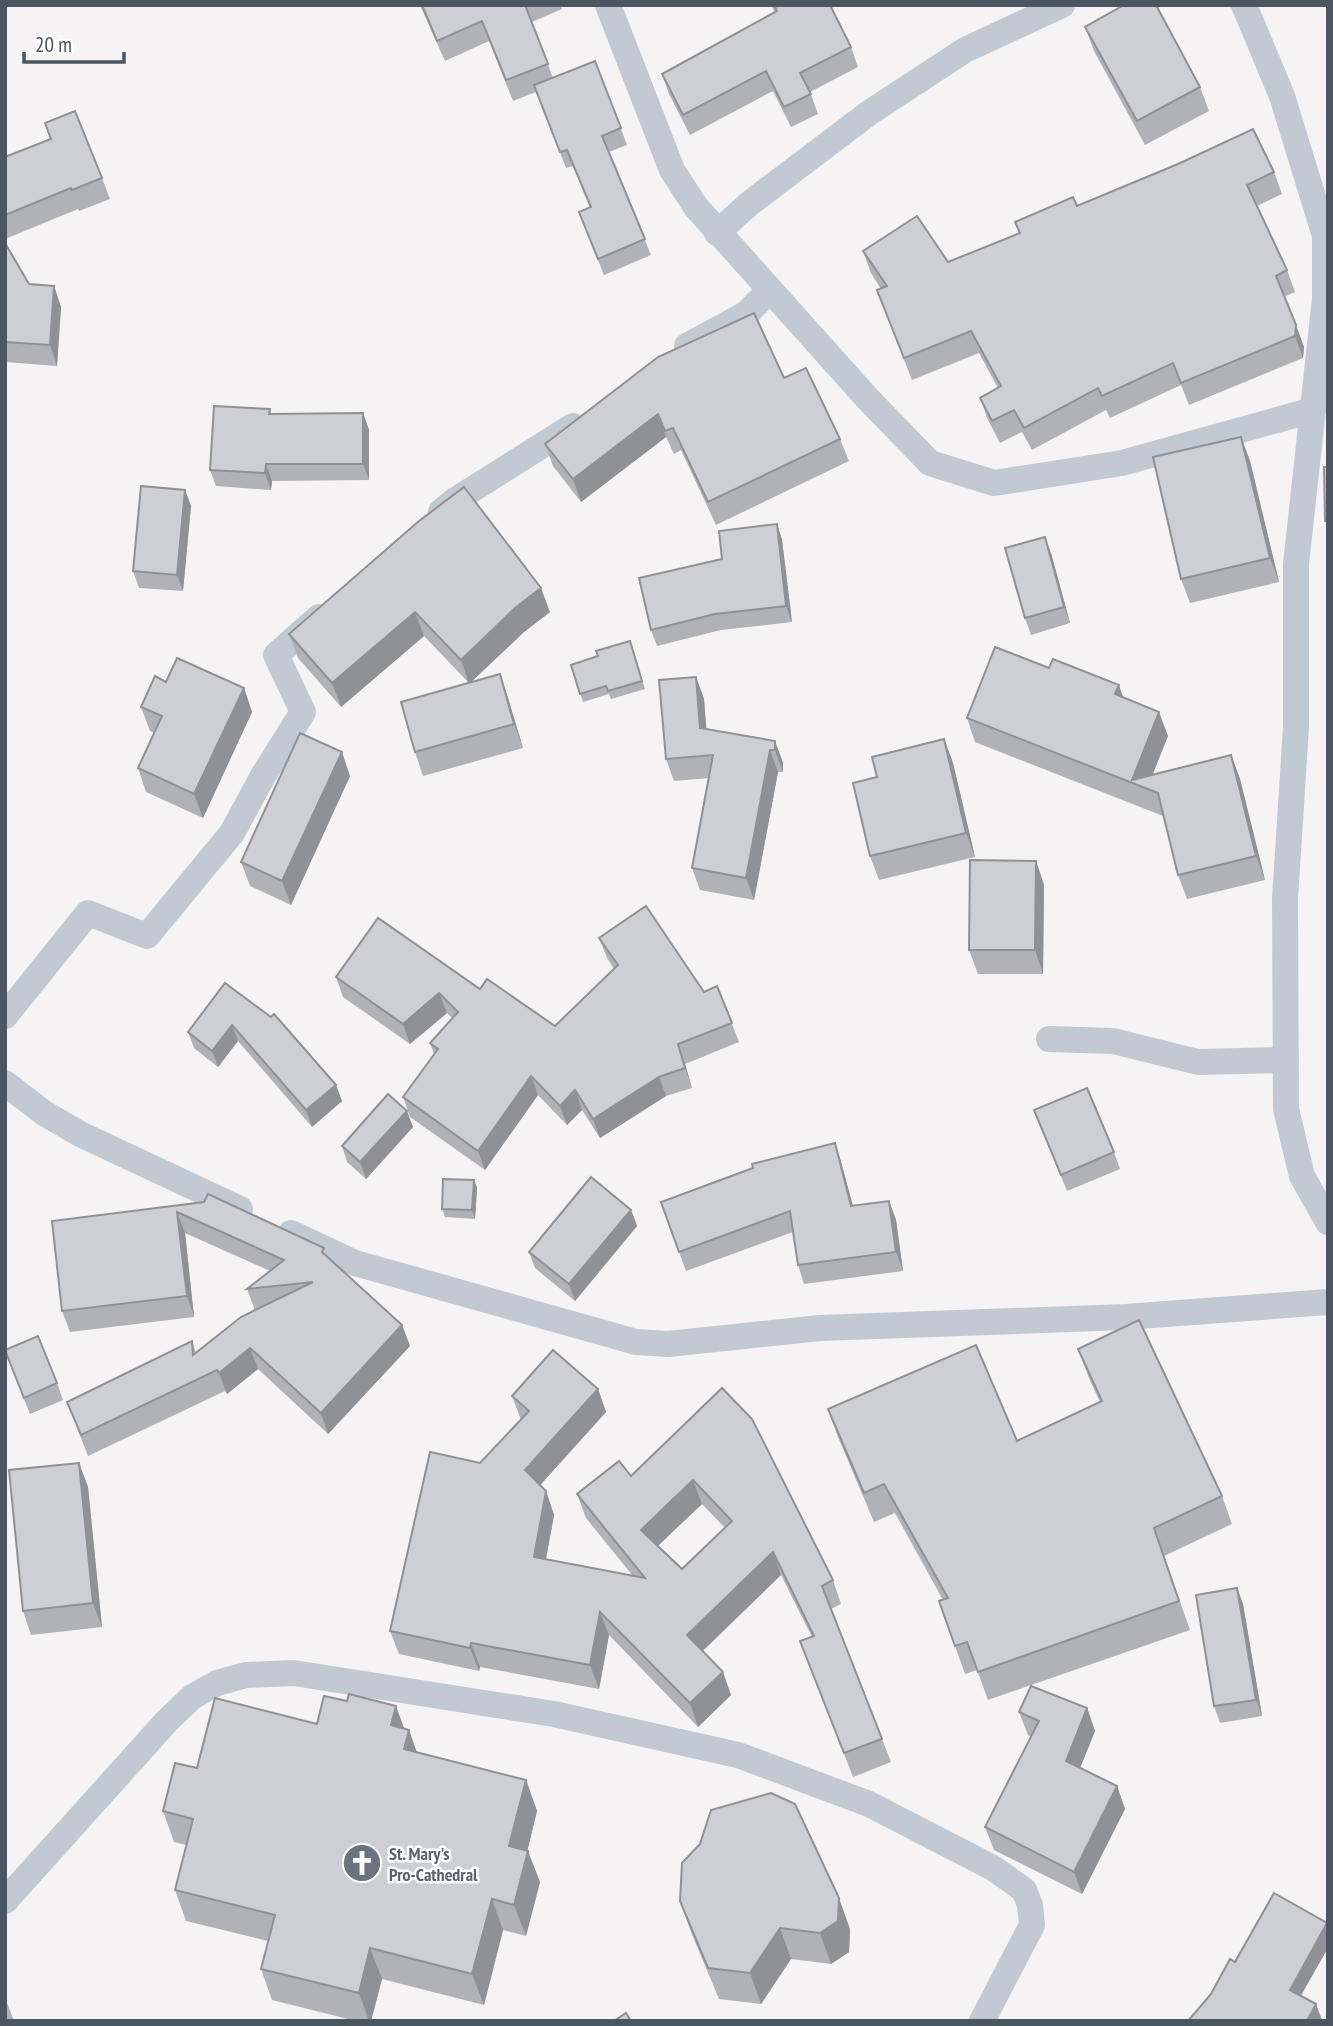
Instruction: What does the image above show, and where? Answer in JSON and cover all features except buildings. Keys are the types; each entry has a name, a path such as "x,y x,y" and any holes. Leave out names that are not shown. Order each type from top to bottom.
{"street":[{"path":"608,5 672,170 696,207 867,399 930,463 994,483 1122,463 1313,410"},
{"path":"718,233 750,203 869,113 965,50 1062,5"},
{"path":"1244,5 1282,96 1325,236 1325,299 1296,564 1296,727 1285,899 1286,1109 1302,1176 1328,1222"},
{"path":"665,360 746,314 770,290"},
{"path":"423,528 454,501 593,413"},
{"path":"5,1016 88,913 147,936 232,833 264,774 303,712 276,655 339,600"},
{"path":"1049,1039 1113,1041 1198,1062 1286,1060"},
{"path":"5,1083 79,1134 355,1263 636,1342 668,1343 820,1328 1126,1317 1328,1302"},
{"path":"5,1901 166,1722 192,1697 217,1683 246,1675 294,1673 554,1714 725,1752 869,1804 993,1868 1024,1890 1030,1905 1032,1925 982,2021"}],"place":[{"name":"St. Mary's Pro-Cathedral","path":"362,1863"}]}
